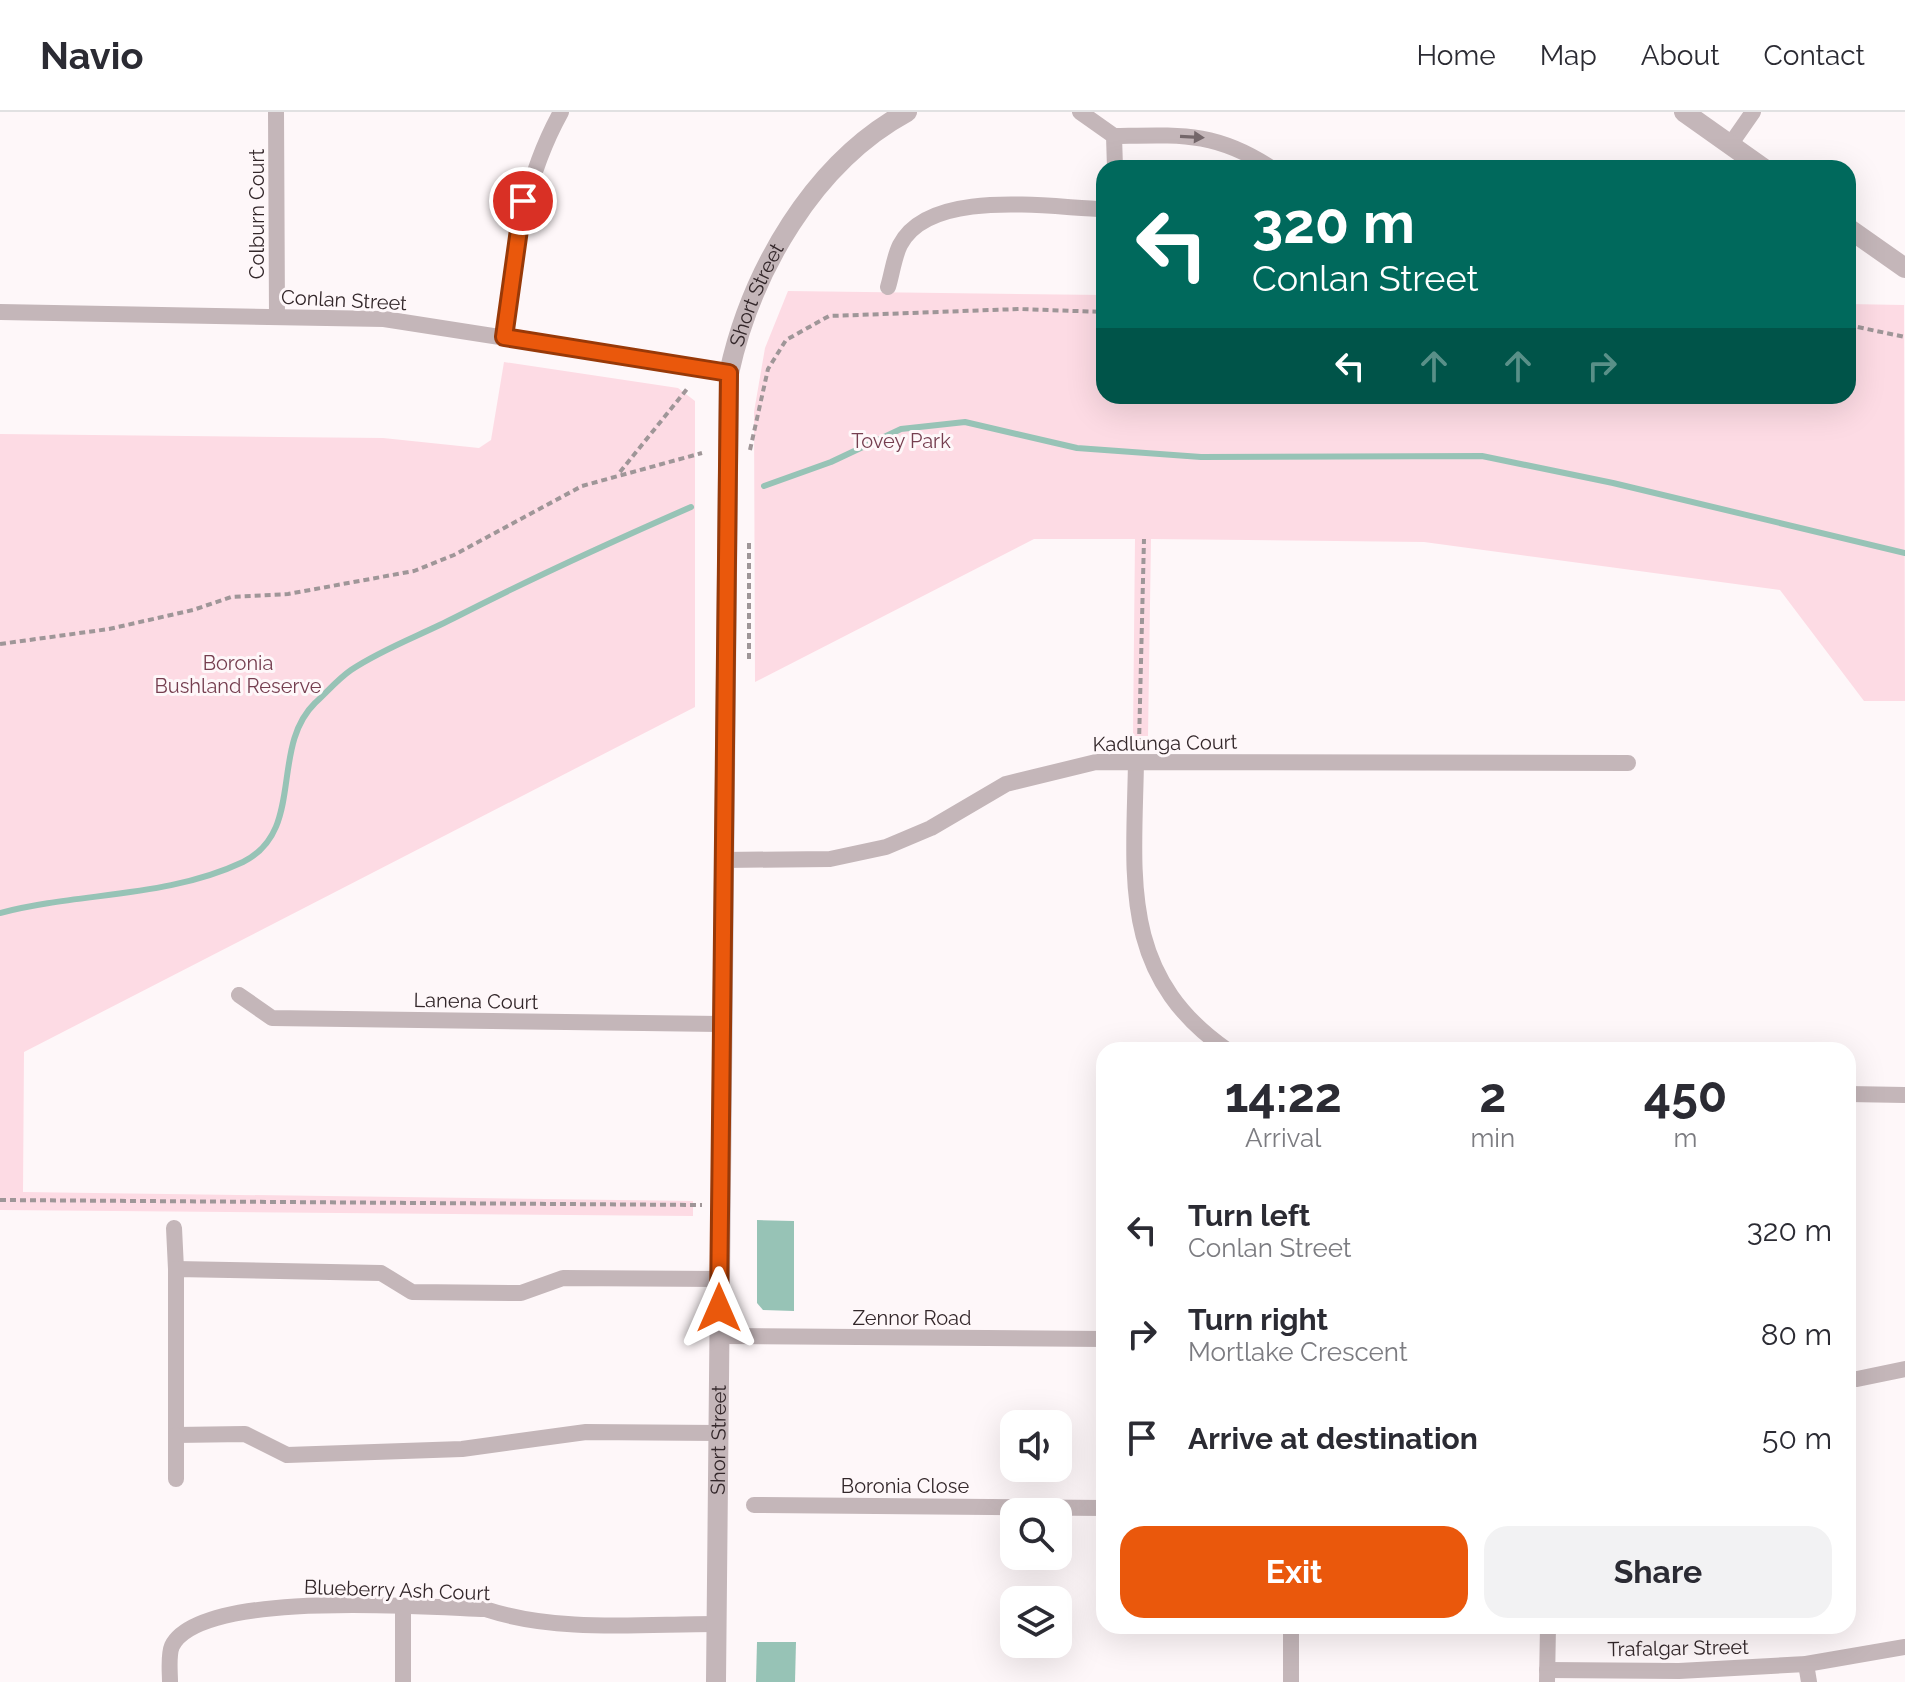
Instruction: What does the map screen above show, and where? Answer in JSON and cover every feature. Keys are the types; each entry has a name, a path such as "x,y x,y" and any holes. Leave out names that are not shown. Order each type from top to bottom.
{"street":[{"name":"Colburn Court","path":"276,112 277,316"},
{"path":"504,337 523,201 544,143 561,112"},
{"name":"Short Street","path":"716,1682 720,1024 729,373 739,329 779,243 807,202 845,159 907,112"},
{"path":"1080,112 1114,136 1210,138 1243,149 1259,160"},
{"path":"1684,112 1752,160"},
{"path":"1730,145 1753,112"},
{"path":"1114,136 1115,160"},
{"path":"888,287 900,244 920,222 937,213 987,206 1096,209"},
{"path":"1856,234 1905,268"},
{"name":"Conlan Street","path":"0,312 384,319 729,373"},
{"name":"Kadlunga Court","path":"723,860 830,859 886,847 931,828 1006,784 1096,762 1628,763"},
{"path":"1136,762 1134,892 1145,948 1171,998 1215,1042"},
{"name":"Lanena Court","path":"239,995 272,1018 720,1024"},
{"path":"1856,1094 1905,1095"},
{"path":"174,1228 176,1479"},
{"path":"176,1269 381,1273 412,1292 521,1293 563,1278 719,1279"},
{"name":"Zennor Road","path":"720,1336 1096,1339"},
{"path":"1857,1379 1905,1369"},
{"path":"176,1435 245,1434 287,1455 462,1449 586,1432 718,1433"},
{"name":"Boronia Close","path":"754,1505 1096,1508"},
{"name":"Blueberry Ash Court","path":"170,1682 171,1647 186,1628 272,1606 485,1609 515,1619 554,1624 716,1624"},
{"path":"403,1606 403,1682"},
{"path":"1291,1634 1291,1682"},
{"path":"1547,1676 1548,1634"},
{"name":"Trafalgar Street","path":"1547,1676 1806,1664 1905,1647"},
{"path":"1806,1664 1809,1682"}],"path":[{"path":"750,451 768,369 786,340 829,316 1019,309 1096,312"},
{"path":"1856,327 1905,337"},
{"path":"618,473 687,389"},
{"path":"0,644 109,629 193,610 231,597 288,594 414,571 454,555 582,486 618,473 702,453"},
{"path":"749,531 749,659"},
{"path":"1136,762 1144,539"},
{"path":"0,1200 719,1205"}],"green space":[{"name":"Tovey Park","path":"788,291 1096,295 1096,404 1856,404 1856,304 1904,305 1905,701 1864,701 1780,590 1424,542 1151,539 1148,736 1133,736 1135,539 1034,539 755,682 754,412 765,348"},
{"name":"Boronia Bushland Reserve","path":"504,362 678,388 695,401 695,707 24,1052 23,1192 693,1201 693,1216 0,1210 0,434 383,438 479,448 491,440"}],"shaded area":[{"path":"757,1220 794,1221 794,1311 763,1310 757,1303"},
{"path":"757,1642 796,1642 795,1682 756,1682"}],"waterway":[{"path":"764,486 831,462 901,429 965,422 1077,448 1201,457 1482,456 1613,483 1905,553"},
{"path":"0,913 184,882 243,862 262,848 274,830 281,810 293,742 301,721 346,674 376,655 691,507"}],"route":[{"path":"523,201 504,337 729,373 719,1308"}]}
